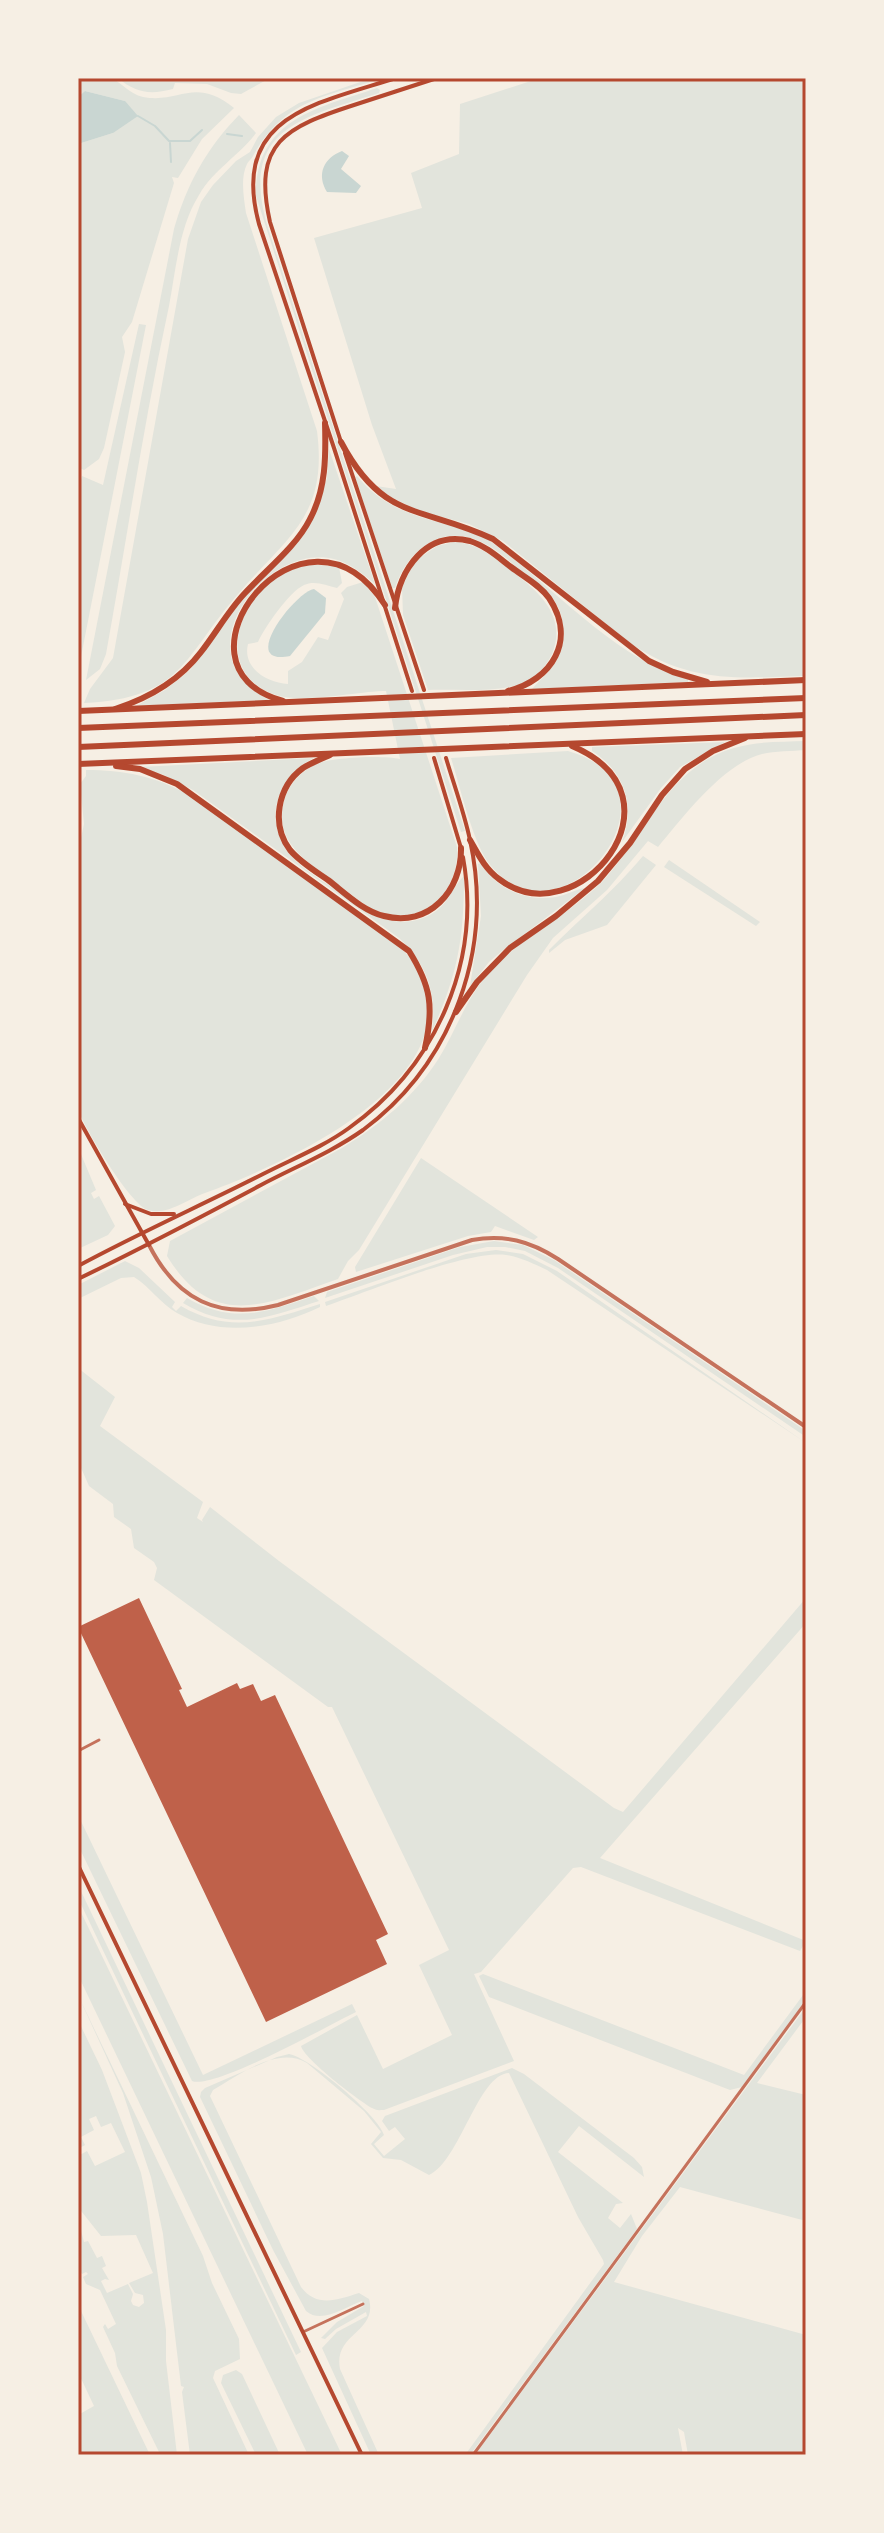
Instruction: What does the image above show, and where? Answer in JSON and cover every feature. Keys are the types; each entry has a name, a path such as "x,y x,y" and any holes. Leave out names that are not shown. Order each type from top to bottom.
{"highway":[{"path":"107,711 143,699 181,676 241,597 303,531 321,492 326,461 325,423"},
{"path":"341,442 355,468 381,496 417,514 467,527 493,539 649,661 673,672 715,684"},
{"path":"395,608 401,578 412,559 430,546 454,540 482,546 542,590 558,617 560,638 555,658 537,680 493,695"},
{"path":"295,703 268,696 245,678 234,658 233,633 241,611 272,578 290,566 311,561 336,563 354,571 376,591 385,605"},
{"path":"81,711 806,680"},
{"path":"79,728 806,698"},
{"path":"78,747 806,715"},
{"path":"78,764 806,734"},
{"path":"456,1012 477,982 510,948 556,916 598,881 685,769 713,751 751,736"},
{"path":"470,840 498,878 510,886 534,894 559,892 572,887 601,864 616,845 624,824 625,804 621,791 604,764 565,744"},
{"path":"333,753 302,769 286,786 281,799 278,811 281,832 299,859 369,910 399,919 424,914 437,907 454,887 461,864 461,848"},
{"path":"96,764 140,769 177,784 409,951 423,973 430,996 430,1027 425,1048"}],"main road":[{"path":"396,78 309,107 289,118 273,131 260,149 251,188 259,224 412,691"},
{"path":"424,690 341,442 265,200 266,169 281,140 305,122 437,78"},
{"path":"78,1266 329,1141 350,1127 403,1078 425,1048 443,1020 460,975 467,877 434,758"},
{"path":"78,1279 336,1147 369,1125 396,1101 426,1067 456,1012 474,948 477,909 470,840 446,758"},
{"path":"78,1118 149,1245"},
{"path":"125,1203 151,1214 180,1213"},
{"path":"78,1865 362,2455"}],"street":[{"path":"149,1245 168,1275 196,1299 216,1308 245,1311 278,1305 472,1240 497,1237 525,1242 558,1259 806,1427"},
{"path":"78,1751 99,1740"},
{"path":"473,2455 806,2002"},
{"path":"303,2332 363,2304"}],"shaded area":[{"path":"78,78 110,78 143,97 197,92 208,94 234,108 202,139 178,178 172,177 174,183 132,322 122,337 125,352 104,448 99,459 84,470 78,467 78,144 113,133 125,101 85,91 78,97"},
{"path":"118,78 270,78 241,94 207,84 175,83 173,89 144,91"},
{"path":"372,78 383,78 325,96 293,111 265,137 248,163 244,176 246,213 317,431 319,460 310,505 288,539 239,593 178,670 142,693 117,700 84,703 90,689 113,658 188,239 201,202 236,161 250,152 258,137 276,117 299,103"},
{"path":"540,78 806,78 806,676 715,676 674,666 630,643 503,541 469,524 419,511 376,486 396,489 372,425 314,238 422,208 411,173 459,154 460,104"},
{"path":"377,88 379,93 302,120 283,132 270,148 262,168 261,195 268,228 465,831 461,832 256,196 258,170 266,149 278,133 313,111"},
{"path":"85,91 125,101 138,116 113,133 78,144 78,97"},
{"path":"239,115 256,133 205,186 192,207 183,234 106,654 100,669 86,680 174,229 199,168"},
{"path":"342,151 349,156 341,169 361,186 356,193 327,192 322,179 326,162"},
{"path":"139,324 146,325 78,672 78,492 82,476 103,485"},
{"path":"329,449 375,584 351,566 334,559 314,557 293,562 256,587 242,605 233,625 230,646 234,666 253,690 268,700 136,706 165,690 190,670 235,609 315,516 327,478"},
{"path":"357,476 371,491 402,510 487,539 608,638 660,669 688,679 688,682 532,689 555,663 562,646 562,619 552,597 493,548 460,536 447,536 424,546 407,564 395,588 392,588"},
{"path":"454,542 477,548 496,559 539,595 553,616 556,640 552,654 539,672 526,682 487,690 428,690 403,615 402,587 415,561 437,546"},
{"path":"311,564 339,567 342,583 337,588 312,583 298,589 278,610 258,642 248,644 249,660 258,673 272,681 288,684 288,671 302,662 318,637 328,640 344,599 341,593 347,587 363,582 375,597 457,847 457,862 447,888 428,908 416,913 402,916 386,914 367,906 298,853 285,832 282,820 287,793 297,777 312,766 346,758 400,759 386,691 316,698 287,697 256,685 244,671 238,654 238,636 253,600 282,574"},
{"path":"314,589 326,598 325,613 290,656 275,656 269,651 269,640 275,628 295,602"},
{"path":"806,741 806,750 762,754 733,769 705,793 658,847 648,841 607,890 553,938 338,1279 266,1303 244,1305 223,1303 204,1295 185,1280 167,1256 170,1241 342,1148 396,1109 430,1072 467,1004 488,974 514,949 601,883 659,805 691,771 711,757 734,748 770,742"},
{"path":"725,742 680,767 622,842 628,816 625,791 613,769 592,751 592,747"},
{"path":"568,751 604,770 619,796 618,826 604,854 581,877 552,890 520,887 491,866 484,856 451,758"},
{"path":"314,758 302,765 284,786 276,811 280,837 303,867 365,910 398,922 423,918 438,910 464,876 458,955 432,1031 433,1004 428,980 417,958 399,938 193,790 140,767"},
{"path":"86,770 139,775 189,795 399,946 417,969 427,998 425,1033 409,1065 383,1095 349,1122 310,1145 272,1165 163,1211 148,1210 131,1195 120,1182 79,1112 76,1092 78,852 84,824 80,784"},
{"path":"643,856 656,865 607,925 565,940 549,953 549,950"},
{"path":"669,860 760,922 756,926 664,867"},
{"path":"480,863 503,887 523,895 556,897 585,888 489,962 470,986 481,916"},
{"path":"78,1147 96,1190 91,1193 94,1199 99,1196 115,1226 108,1235 78,1249"},
{"path":"421,1158 538,1237 534,1240 495,1226 491,1232 468,1236 356,1272 355,1267"},
{"path":"494,1241 523,1245 554,1260 806,1431 806,1437 558,1268 525,1251 487,1247 453,1255 325,1298 327,1292 460,1247"},
{"path":"496,1250 523,1254 557,1271 806,1443 547,1270 516,1257 489,1255 443,1265 326,1306 325,1302 466,1254"},
{"path":"125,1261 139,1268 175,1302 172,1307 176,1311 181,1306 217,1320 250,1322 320,1304 320,1307 267,1325 230,1328 211,1326 177,1313 134,1277 121,1278 78,1299 78,1285"},
{"path":"314,1296 319,1301 267,1317 235,1320 218,1318 183,1303 187,1298 220,1311 250,1313"},
{"path":"78,1368 115,1397 100,1426 203,1502 197,1518 203,1522 210,1507 279,1561 623,1812 806,1598 806,1623 600,1858 806,1941 800,1951 581,1867 573,1868 481,1972 474,1974 514,2061 384,2110 372,2108 332,2079 301,2046 357,2015 383,2069 452,2035 419,1965 449,1950 332,1707 154,1580 157,1568 154,1562 134,1548 131,1529 114,1517 113,1504 89,1486 78,1461"},
{"path":"78,1815 203,2075 352,2004 356,2012 246,2067 204,2081 192,2081 78,1845"},
{"path":"78,1885 301,2352 296,2355 78,1898"},
{"path":"78,1906 342,2455 308,2455 78,1975"},
{"path":"483,1974 744,2075 806,1991 806,2000 742,2087 730,2090 489,1997 479,1976"},
{"path":"78,1995 203,2256 212,2283 239,2339 240,2359 215,2371 213,2378 249,2455 190,2455 163,2234 151,2177 123,2093"},
{"path":"806,2007 806,2017 757,2083 806,2095 806,2221 680,2187 642,2236 614,2282 806,2335 806,2455 688,2455 684,2432 678,2428 683,2455 475,2455"},
{"path":"78,2020 102,2070 141,2173 166,2330 166,2361 177,2455 159,2452 117,2366 115,2353 103,2327 105,2324 108,2329 116,2324 100,2290 86,2284 83,2277 88,2274 82,2274 78,2267 78,2219 84,2242 88,2241 97,2258 102,2256 106,2266 102,2268 109,2280 101,2281 107,2293 128,2284 133,2294 131,2301 139,2307 144,2303 143,2295 135,2293 129,2283 153,2273 136,2235 101,2236 78,2207 78,2156 87,2151 95,2166 125,2152 111,2123 101,2127 96,2116 89,2119 94,2130 81,2137 85,2145 78,2149"},
{"path":"289,2054 312,2065 342,2088 379,2126 384,2135 374,2144 384,2156 405,2139 395,2127 389,2131 382,2121 385,2116 512,2068 524,2074 642,2167 644,2177 579,2126 558,2152 623,2203 616,2204 608,2218 620,2228 631,2214 637,2229 470,2455 465,2455 604,2264 509,2073 498,2077 488,2087 450,2153 440,2167 429,2175 401,2160 383,2158 371,2144 381,2132 364,2111 307,2063 296,2058 268,2061"},
{"path":"246,2070 213,2090 210,2096 301,2287 307,2294 321,2300 335,2300 359,2293 369,2299 367,2319 343,2348 340,2369 379,2455 371,2455 322,2348 337,2332 367,2316 366,2312 325,2339 321,2338 337,2322 364,2306 362,2301 327,2315 312,2315 306,2311 273,2250 200,2097 205,2088"},
{"path":"78,2308 150,2455 78,2455 78,2415 94,2406 78,2372"},
{"path":"236,2370 242,2374 280,2455 256,2455 221,2383 223,2375"}],"building":[{"path":"139,1598 182,1689 179,1690 187,1707 237,1683 240,1689 253,1684 261,1701 275,1695 388,1934 376,1940 387,1964 266,2022 78,1627"}],"waterway":[{"path":"138,116 155,126 169,141 190,141 202,130"},
{"path":"227,134 242,136"},
{"path":"170,143 171,162"}]}
